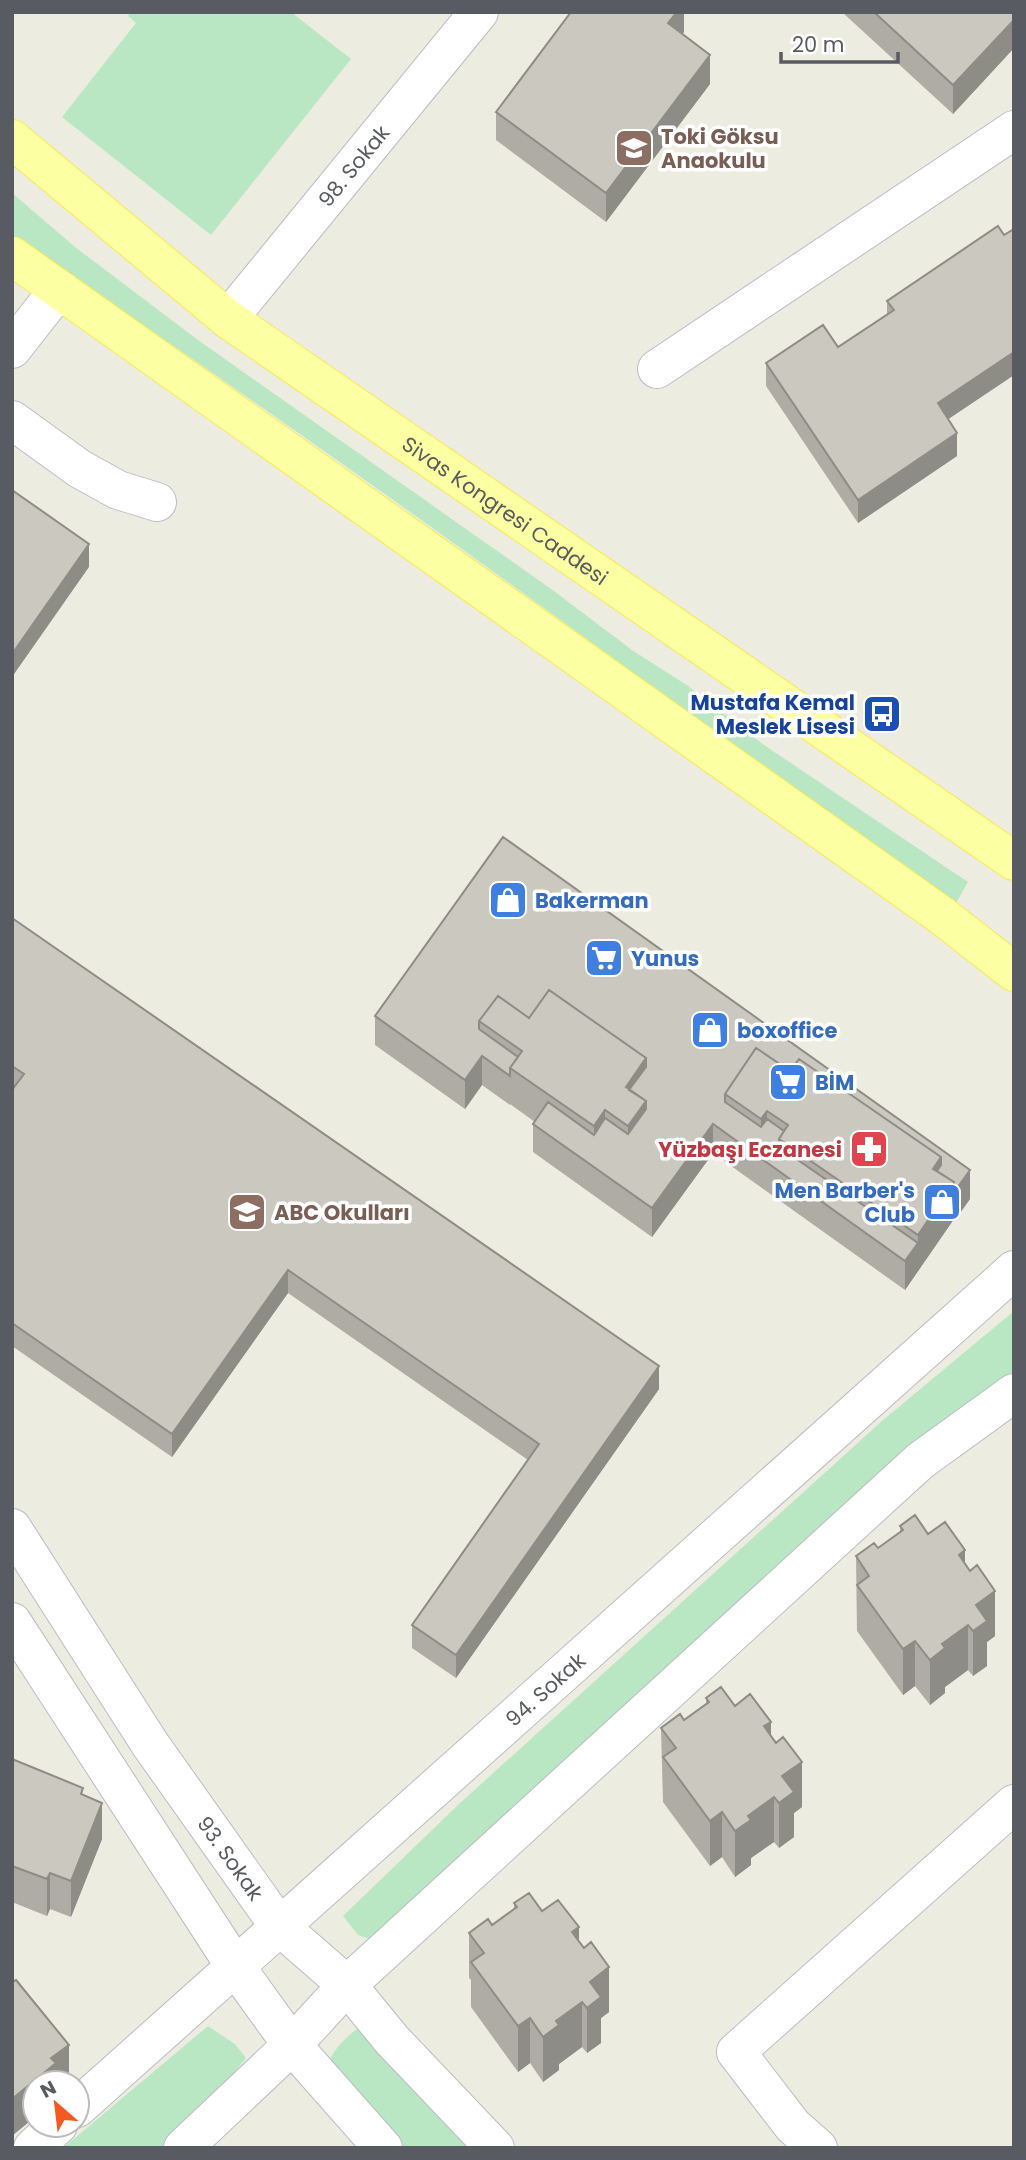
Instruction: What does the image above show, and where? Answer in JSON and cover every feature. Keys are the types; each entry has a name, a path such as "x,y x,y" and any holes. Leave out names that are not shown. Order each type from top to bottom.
{"main road":[{"name":"Sivas Kongresi Caddesi","path":"12,139 228,319 1014,861"},
{"path":"12,256 930,907 1014,972"}],"street":[{"name":"98. Sokak","path":"228,319 479,12"},
{"path":"657,369 1014,130"},
{"path":"12,349 59,289"},
{"path":"12,420 80,469 118,490 157,502"},
{"name":"94. Sokak","path":"91,2095 1014,1270"},
{"path":"183,2148 292,2045 347,1986 920,1461 1014,1393"},
{"name":"93. Sokak","path":"12,1528 150,1744 279,1926 347,1986 392,2040 495,2148"},
{"path":"12,1622 235,1966 292,2045 383,2148"},
{"path":"818,2148 793,2126 736,2052 1014,1804"}],"green space":[{"path":"130,12 291,12 351,59 211,235 62,117 136,23 128,16"},
{"path":"12,193 75,247 198,340 554,591 632,650 688,686 764,745 968,882 955,905 340,462 12,236"},
{"path":"1014,1311 1014,1374 968,1404 375,1941 358,1935 343,1916 459,1804 882,1421"},
{"path":"208,2026 235,2044 246,2058 204,2110 162,2148 63,2148 74,2139 91,2139 91,2124"},
{"path":"357,2029 375,2040 481,2148 397,2148 329,2061 341,2043"}],"building":[{"path":"571,12 677,12 668,23 710,55 606,193 496,112"},
{"path":"874,12 1014,12 1014,20 953,85"},
{"path":"998,226 1004,235 1014,229 1014,352 938,403 957,433 858,500 766,363 823,325 838,347 894,310 887,301"},
{"path":"12,490 89,544 12,654"},
{"path":"503,837 970,1170 955,1191 954,1182 937,1171 941,1165 941,1157 799,1059 790,1071 756,1048 725,1094 725,1102 761,1127 767,1119 784,1131 779,1139 779,1147 918,1243 905,1261 713,1124 652,1208 533,1124 548,1102 594,1135 605,1118 628,1134 646,1109 646,1101 629,1090 646,1067 646,1058 549,990 529,1018 498,996 479,1021 479,1029 518,1057 510,1068 510,1076 482,1056 465,1080 375,1016"},
{"path":"12,918 659,1366 456,1655 412,1625 539,1444 288,1270 172,1434 12,1323 12,1090 24,1074 12,1066"},
{"path":"549,990 646,1058 626,1087 646,1101 628,1126 605,1110 594,1126 510,1068 522,1051 479,1021 498,996 529,1018"},
{"path":"756,1048 790,1071 799,1059 941,1157 933,1169 954,1182 918,1235 779,1139 788,1125 767,1111 761,1119 725,1094"},
{"path":"915,1515 928,1534 945,1522 965,1550 959,1555 970,1571 977,1565 995,1591 976,1605 987,1621 973,1631 968,1625 942,1644 945,1648 930,1660 915,1641 903,1649 857,1585 869,1576 856,1556 874,1543 878,1548 903,1530 900,1526"},
{"path":"721,1687 735,1706 750,1694 771,1722 764,1726 776,1743 783,1737 802,1762 782,1776 794,1792 779,1803 774,1797 748,1816 751,1820 735,1831 722,1812 710,1821 663,1757 676,1748 661,1728 680,1714 684,1720 709,1702 706,1698"},
{"path":"12,1759 83,1788 81,1794 102,1803 71,1881 50,1873 47,1879 12,1866"},
{"path":"529,1893 542,1911 558,1900 579,1927 572,1932 584,1948 591,1942 609,1967 590,1982 601,1997 587,2008 582,2002 556,2021 559,2025 543,2037 530,2018 518,2026 471,1962 484,1953 469,1933 488,1919 492,1925 517,1907 514,1903"},
{"path":"16,1980 69,2045 51,2058 56,2063 49,2069 21,2069 21,2092 12,2099 12,1982"}],"place":[{"name":"Toki Göksu Anaokulu","path":"634,148"},
{"name":"Mustafa Kemal Meslek Lisesi","path":"882,714"},
{"name":"Bakerman","path":"508,900"},
{"name":"Yunus","path":"604,958"},
{"name":"boxoffice","path":"710,1030"},
{"name":"BİM","path":"788,1082"},
{"name":"Yüzbaşı Eczanesi","path":"869,1149"},
{"name":"Men Barber's Club","path":"942,1202"},
{"name":"ABC Okulları","path":"247,1212"}]}
